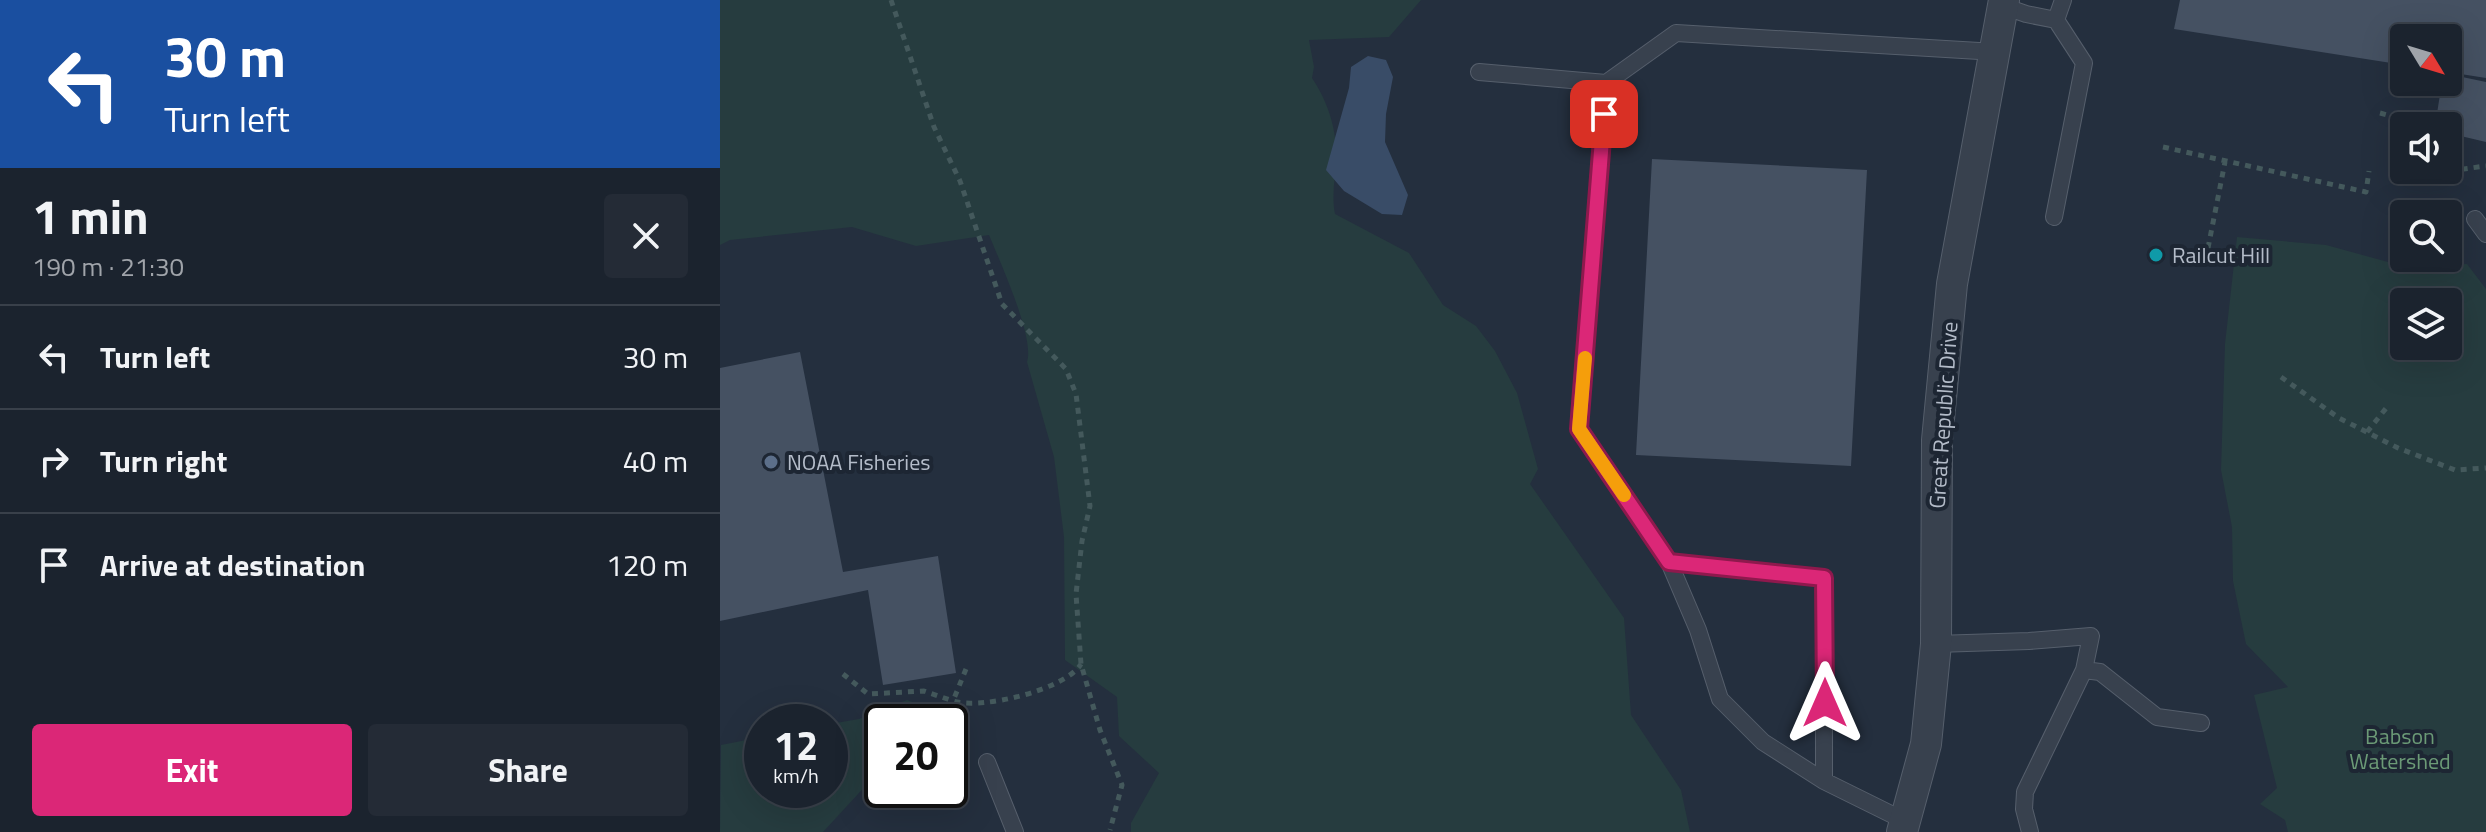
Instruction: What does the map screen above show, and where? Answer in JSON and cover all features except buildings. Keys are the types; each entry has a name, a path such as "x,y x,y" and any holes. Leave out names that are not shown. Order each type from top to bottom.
{"street":[{"name":"Great Republic Drive","path":"1903,827 1926,744 1936,644 1937,440 1952,284 2004,3"}],"lane":[{"path":"2056,20 2063,0"},
{"path":"2004,3 2026,14 2056,20 2084,63 2054,217"},
{"path":"1479,72 1606,83 1676,33 1996,52"},
{"path":"1606,83 1579,429 1669,562 1698,630 1720,699 1763,742 1903,827"},
{"path":"2475,219 2486,234"},
{"path":"1669,562 1824,578 1824,781"},
{"path":"1936,644 2091,636 2084,670 2025,792 2024,809 2030,832"},
{"path":"2084,670 2100,672 2157,717 2201,723"},
{"path":"987,762 1015,832"}],"path":[{"path":"891,0 934,127 960,181 1002,304 1066,369 1076,394 1090,506 1082,541 1076,594 1081,664 1100,730 1122,785 1110,830"},
{"path":"2380,113 2390,116"},
{"path":"2163,147 2366,192 2369,171"},
{"path":"2208,248 2225,162"},
{"path":"2462,169 2486,166"},
{"path":"2281,377 2339,418 2398,448 2455,470 2486,468"},
{"path":"2367,432 2387,407"},
{"path":"843,674 868,694 924,691 964,705 1018,698 1070,677 1081,664"},
{"path":"953,701 966,669"}],"green space":[{"path":"720,0 1421,0 1389,37 1309,40 1314,67 1312,78 1326,105 1335,136 1335,214 1409,253 1443,305 1476,326 1495,351 1517,393 1538,469 1530,484 1624,618 1631,715 1681,790 1690,832 1131,832 1131,823 1159,773 1119,736 1117,697 1065,660 1064,537 1054,457 1027,362 1026,336 1021,318 989,235 916,246 852,227 730,240 720,245"},
{"name":"Babson Watershed","path":"2237,237 2326,245 2390,263 2390,272 2462,272 2462,264 2467,264 2486,289 2486,832 2288,832 2285,820 2260,804 2277,788 2254,695 2288,687 2246,644 2233,581 2232,527 2221,470 2225,344"},
{"path":"907,700 918,704 897,704"},
{"path":"864,717 864,788 848,805 848,721"},
{"path":"744,741 744,808 845,808 823,832 720,832 721,745"}],"water":[{"path":"1368,56 1386,60 1393,77 1386,114 1385,142 1408,195 1402,215 1382,214 1344,191 1326,170 1349,88 1351,67"}],"slow traffic":[{"path":"1585,358 1579,429 1624,495"}],"place":[{"name":"Railcut Hill","path":"2156,255"},
{"name":"NOAA Fisheries","path":"771,462"}],"route":[{"path":"1604,114 1579,429 1669,562 1824,578 1825,703"}]}
